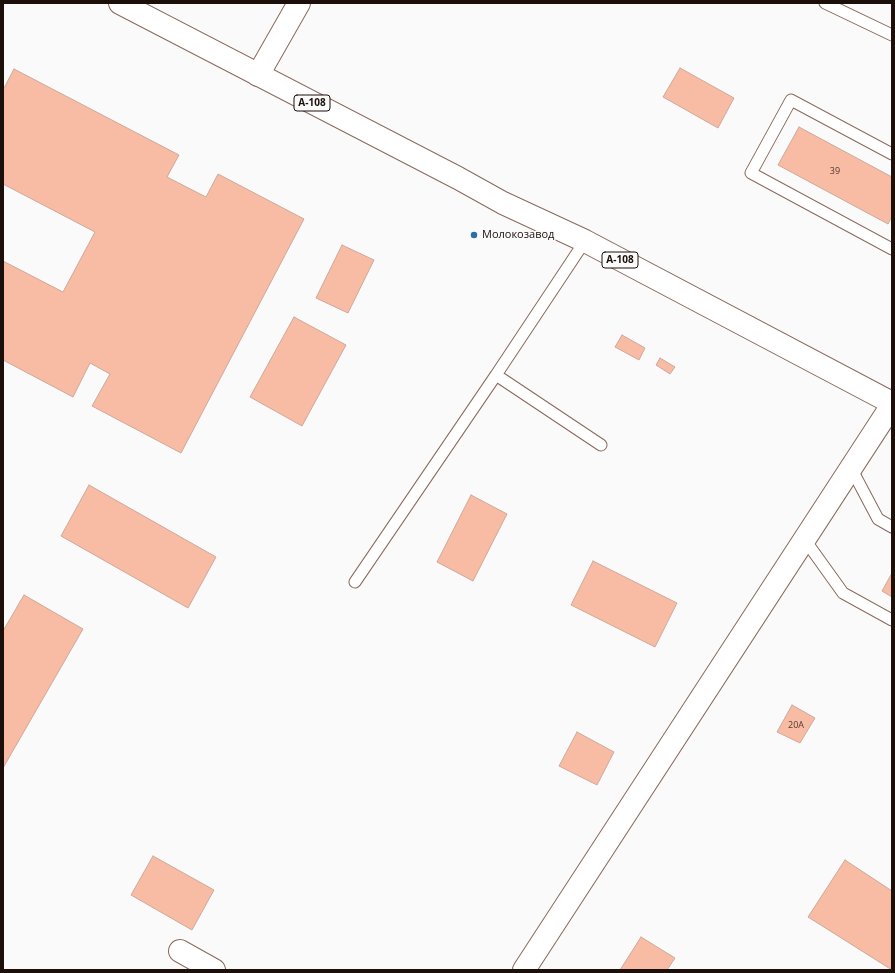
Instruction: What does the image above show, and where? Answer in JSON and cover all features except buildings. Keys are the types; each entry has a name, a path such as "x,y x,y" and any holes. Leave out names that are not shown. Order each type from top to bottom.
{"main road":[{"name":"А-108","path":"120,3 458,178 503,203 585,241 892,404"},
{"path":"258,75 299,3"},
{"path":"524,970 892,404"},
{"path":"180,951 214,970"}],"lane":[{"path":"825,3 892,35"},
{"path":"892,154 790,100 751,173 892,249"},
{"path":"355,582 585,241"},
{"path":"496,375 601,445"},
{"path":"851,468 878,519 892,527"},
{"path":"805,540 843,593 892,620"}],"place":[{"name":"Молокозавод","path":"474,235"}]}
